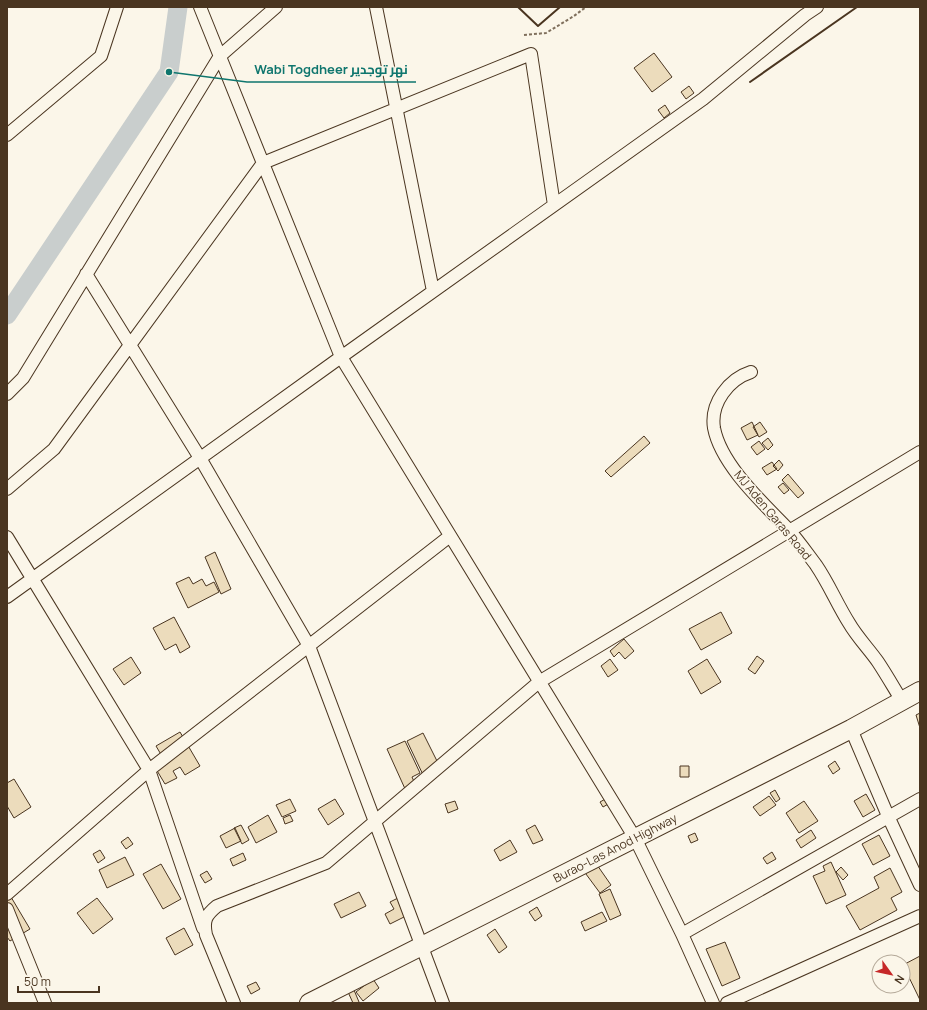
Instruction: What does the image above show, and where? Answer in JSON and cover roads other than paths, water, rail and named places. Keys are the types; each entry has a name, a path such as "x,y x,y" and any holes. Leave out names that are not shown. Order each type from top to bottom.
{"highway":[{"name":"Burao-Las Anod Highway","path":"309,1003 851,728 920,691"}],"street":[{"path":"7,135 101,56 117,7"},
{"path":"200,7 341,357 635,838 682,934 713,1003"},
{"path":"7,394 23,378 220,56 276,7"},
{"path":"376,7 433,291"},
{"path":"7,597 703,99 805,15 817,7"},
{"path":"7,489 54,448 263,163 531,54 554,205"},
{"path":"86,274 200,458 309,646 443,1003"},
{"name":"MJ Aden Garas Road","path":"751,372 732,382 724,391 716,405 714,428 723,451 737,472 760,501 789,531 816,566 835,596 849,624 878,662 902,701"},
{"path":"206,935 204,924 206,917 217,906 326,863 540,682 920,452"},
{"path":"7,894 149,770 450,536"},
{"path":"7,537 149,770 206,935 234,1003"},
{"path":"851,728 888,816 920,885"},
{"path":"682,934 920,799"},
{"path":"7,909 45,1003"},
{"path":"727,1003 920,916"}],"waterway":[{"path":"7,315 169,72 178,7"}],"place":[{"name":"Wabi Togdheer نهر توجدير","path":"169,72"}]}
